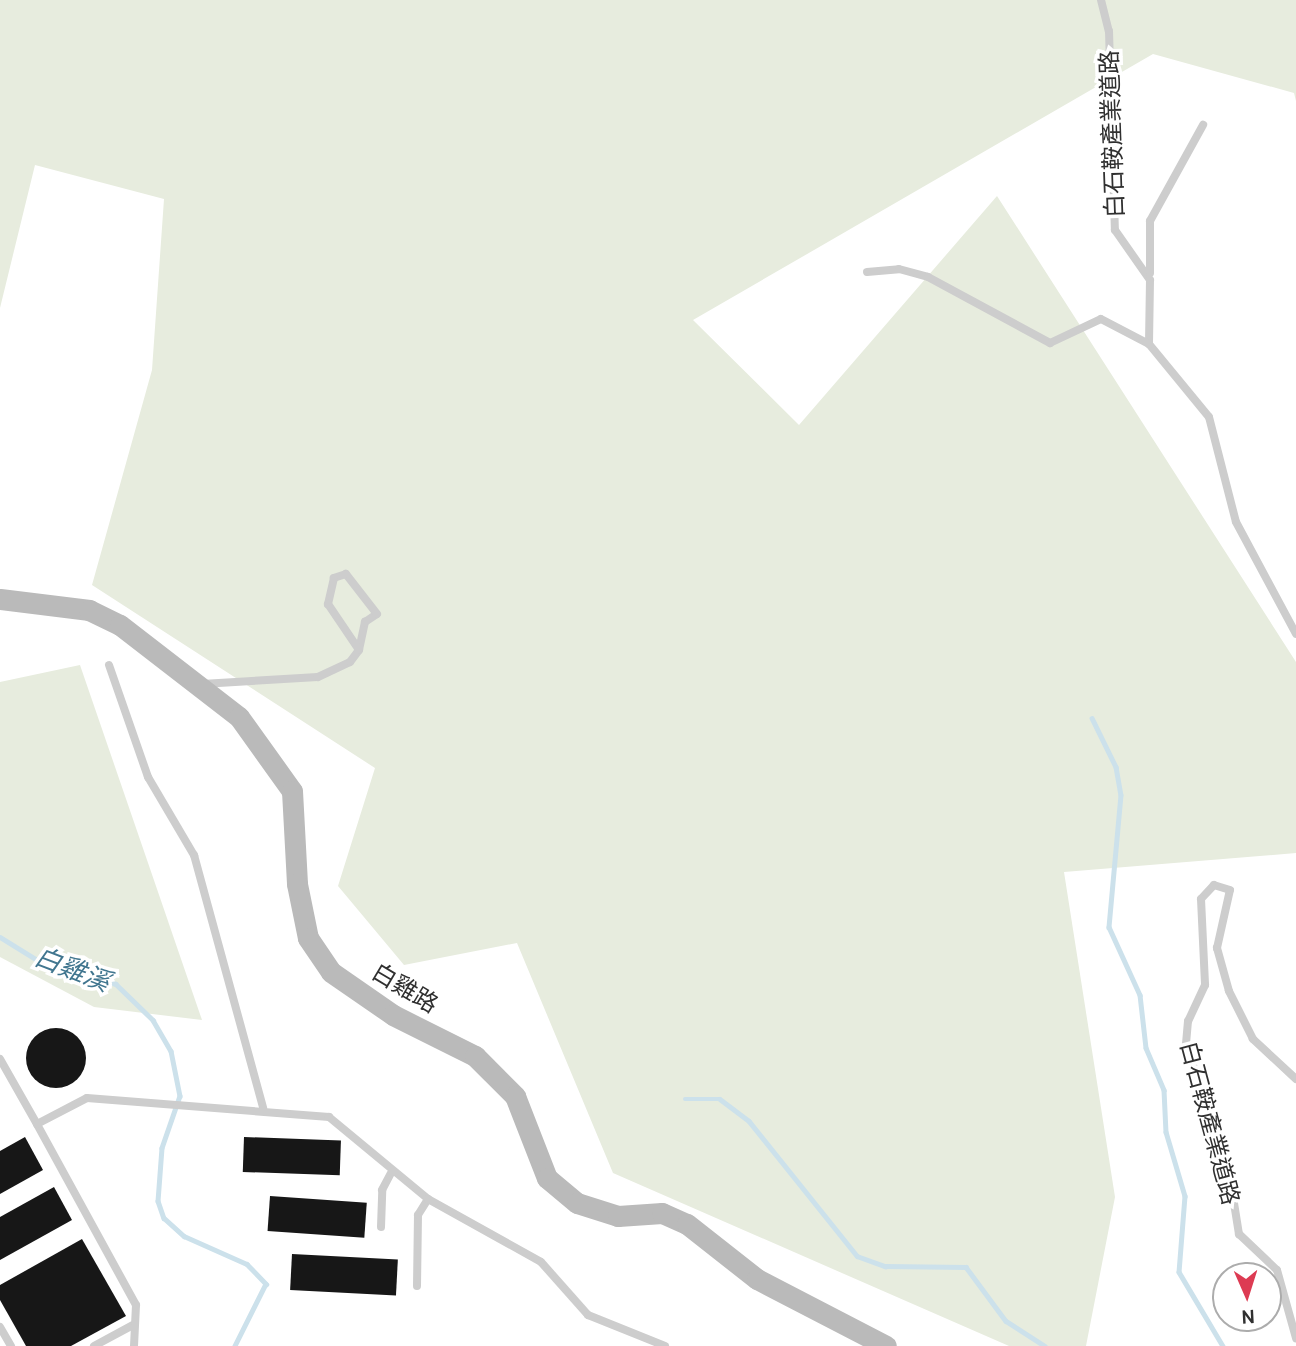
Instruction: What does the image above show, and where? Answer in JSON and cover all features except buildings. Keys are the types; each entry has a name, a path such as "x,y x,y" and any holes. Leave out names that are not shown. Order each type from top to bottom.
{"street":[{"name":"白雞路","path":"0,599 89,610 202,684 239,717 292,792 297,884 308,938 331,972 393,1015 475,1056 515,1096 547,1178 577,1203 618,1216 662,1213 687,1224 757,1279 886,1346"}],"lane":[{"name":"白石鞍產業道路","path":"1101,0 1109,31 1115,230 1150,280"},
{"path":"1149,344 1150,221 1203,125"},
{"path":"867,272 899,269 928,277 1050,343 1101,319 1149,344 1209,417 1236,522 1296,634"},
{"path":"202,684 318,677 341,668 359,650 365,622 377,614 346,574 334,578 328,604 359,650"},
{"path":"109,665 148,777 194,855 263,1108"},
{"name":"白石鞍產業道路","path":"1296,1079 1253,1039 1228,991 1217,948 1230,890 1214,884 1201,899 1205,985 1188,1021 1186,1044 1230,1178 1239,1234 1277,1270 1296,1338"},
{"path":"0,1059 136,1305 134,1346"},
{"path":"37,1124 87,1098 263,1108 329,1117 391,1173 428,1199 541,1262 588,1315 665,1346"},
{"path":"381,1227 382,1190 391,1173"},
{"path":"417,1286 418,1215 428,1199"},
{"path":"94,1346 133,1325"},
{"path":"0,1326 11,1346"}],"shaded area":[{"path":"0,0 1296,0 1296,101 1294,93 1153,54 693,320 799,425 997,196 1296,662 1296,853 1064,872 1115,1197 1086,1346 1009,1346 613,1173 517,943 404,965 338,886 375,768 92,585 152,370 164,199 35,165 0,308"},
{"path":"80,665 202,1020 94,1007 0,957 0,682"}],"waterway":[{"path":"1092,718 1116,767 1121,795 1109,927 1140,995 1146,1048 1164,1090 1166,1132 1185,1196 1179,1272 1223,1346"},
{"name":"白雞溪","path":"0,937 39,961 116,984 153,1020 171,1051 180,1096 162,1148 158,1201 164,1218 184,1236 247,1264 266,1284 235,1346"},
{"path":"685,1099 720,1099 749,1121 857,1256 885,1266 966,1267 1006,1321 1045,1346"}]}
